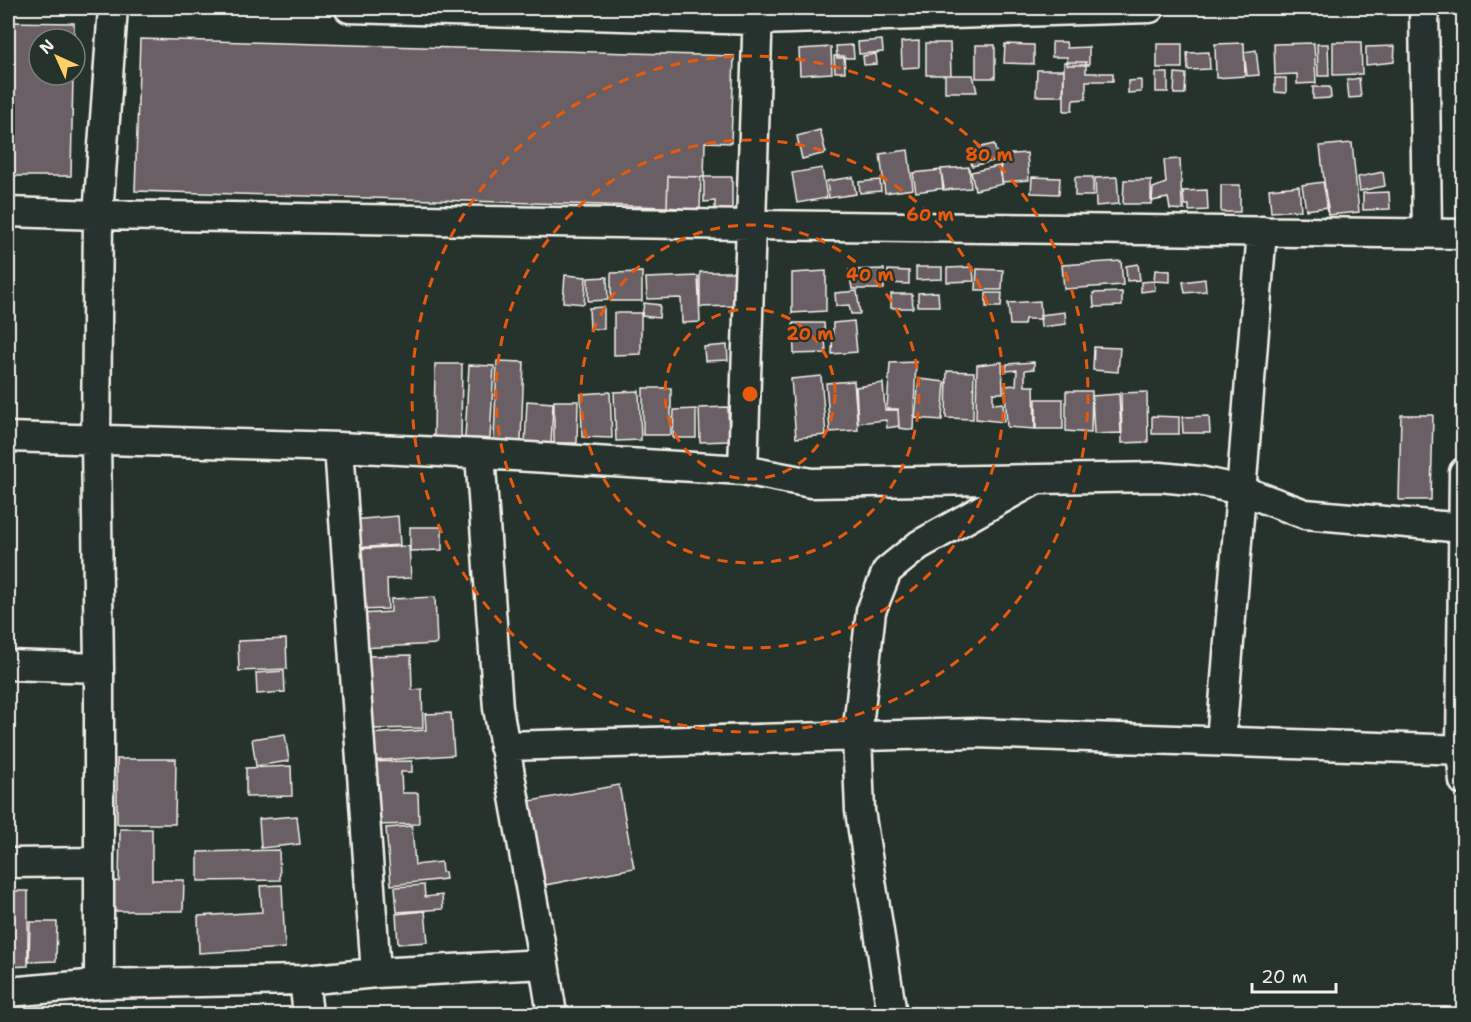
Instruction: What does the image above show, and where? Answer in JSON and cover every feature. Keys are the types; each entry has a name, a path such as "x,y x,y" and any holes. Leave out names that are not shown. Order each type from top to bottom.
{"street":[{"path":"99,984 96,440 98,215 113,8"},
{"path":"349,8 758,14 1150,8"},
{"path":"1424,8 1427,232"},
{"path":"743,470 758,14"},
{"path":"8,212 1464,234"},
{"path":"1221,741 1262,231"},
{"path":"8,437 339,447 480,454 743,470 811,483 1160,477 1199,481 1241,490 1305,514 1463,528"},
{"path":"339,447 376,973"},
{"path":"480,454 498,708 552,1014"},
{"path":"1464,472 1462,750 1464,781"},
{"path":"892,1014 860,810 857,736 871,611 887,571 919,545 1035,479"},
{"path":"8,665 99,668"},
{"path":"504,746 975,733 1462,750"},
{"path":"8,863 99,862"},
{"path":"8,992 99,984 304,980 376,973 544,964"},
{"path":"304,980 308,1014"}],"building":[{"path":"8,22 74,23 74,27 27,27 27,87 73,87 71,176 8,176"},
{"path":"140,39 734,56 731,143 705,142 704,177 668,176 667,207 135,191"},
{"path":"882,40 883,52 859,54 858,42"},
{"path":"919,41 919,67 902,68 901,42"},
{"path":"1052,42 1066,42 1067,48 1089,47 1089,65 1067,65 1067,57 1052,57"},
{"path":"1333,42 1361,42 1362,74 1333,75"},
{"path":"926,43 950,43 951,75 926,75"},
{"path":"1244,43 1245,76 1216,78 1215,44"},
{"path":"1314,43 1316,83 1297,84 1297,74 1275,75 1274,44"},
{"path":"1005,44 1034,45 1034,64 1004,63"},
{"path":"1157,44 1182,44 1182,68 1157,68"},
{"path":"1317,44 1328,44 1329,76 1318,76"},
{"path":"853,45 854,58 837,58 836,46"},
{"path":"976,45 995,45 995,78 976,78"},
{"path":"1395,46 1394,62 1366,65 1366,47"},
{"path":"831,47 832,73 800,75 799,49"},
{"path":"1256,50 1259,75 1247,76 1244,52"},
{"path":"1209,52 1210,69 1188,70 1187,53"},
{"path":"876,54 877,64 864,65 863,56"},
{"path":"834,56 844,56 845,72 835,72"},
{"path":"1064,62 1086,62 1086,73 1113,73 1113,81 1086,81 1086,99 1073,100 1072,111 1064,111"},
{"path":"1037,70 1064,70 1063,96 1036,96"},
{"path":"1156,73 1168,73 1168,92 1156,92"},
{"path":"1175,73 1186,74 1185,94 1174,94"},
{"path":"945,75 973,75 977,92 945,92"},
{"path":"1275,78 1286,78 1286,93 1275,92"},
{"path":"1359,78 1361,97 1349,98 1347,80"},
{"path":"1141,80 1141,92 1128,93 1128,81"},
{"path":"1313,87 1330,87 1331,98 1313,99"},
{"path":"1463,87 1464,205 1460,205"},
{"path":"820,130 826,153 802,159 797,136"},
{"path":"1352,143 1359,212 1328,215 1320,146"},
{"path":"994,144 998,160 972,166 969,150"},
{"path":"908,150 913,189 885,193 880,154"},
{"path":"1027,153 1029,180 1002,182 1000,155"},
{"path":"1180,159 1182,204 1185,210 1170,209 1168,198 1152,201 1153,188 1166,183 1164,160"},
{"path":"999,166 1003,184 975,190 971,172"},
{"path":"969,167 971,188 943,190 941,169"},
{"path":"822,168 827,198 797,203 792,173"},
{"path":"941,170 944,188 916,192 913,173"},
{"path":"1383,172 1385,186 1360,191 1358,177"},
{"path":"668,176 701,177 700,210 667,207"},
{"path":"704,177 732,177 732,210 715,211 715,201 704,202"},
{"path":"853,177 856,194 829,198 827,181"},
{"path":"1032,177 1060,178 1059,194 1031,193"},
{"path":"1075,177 1093,177 1093,196 1075,196"},
{"path":"1117,177 1119,204 1096,206 1095,178"},
{"path":"880,180 881,191 860,193 859,182"},
{"path":"1124,180 1151,180 1151,204 1123,204"},
{"path":"1323,182 1328,207 1306,210 1302,185"},
{"path":"1221,185 1240,185 1240,212 1221,212"},
{"path":"1299,186 1301,210 1271,212 1269,189"},
{"path":"1207,190 1208,210 1189,211 1189,205 1184,205 1183,191"},
{"path":"1389,192 1390,209 1363,210 1363,193"},
{"path":"1121,261 1123,285 1064,289 1062,265"},
{"path":"1138,264 1140,280 1127,281 1126,266"},
{"path":"916,267 942,267 942,279 916,280"},
{"path":"973,267 974,281 947,282 947,268"},
{"path":"884,269 884,289 852,289 849,270"},
{"path":"977,269 1003,270 1002,290 976,290"},
{"path":"888,270 909,271 909,284 887,283"},
{"path":"1155,270 1170,271 1170,282 1154,281"},
{"path":"826,271 826,311 792,313 792,273"},
{"path":"642,272 642,301 611,301 611,273"},
{"path":"700,272 734,272 733,306 700,307"},
{"path":"565,275 586,277 584,304 563,302"},
{"path":"698,276 700,322 682,323 681,298 647,299 646,278"},
{"path":"607,277 608,300 588,301 588,278"},
{"path":"1205,279 1206,291 1185,293 1183,282"},
{"path":"1154,281 1155,290 1141,292 1141,282"},
{"path":"857,291 860,314 851,314 849,305 836,306 835,293"},
{"path":"938,292 939,306 918,306 918,293"},
{"path":"1122,292 1122,306 1094,307 1093,293"},
{"path":"986,293 1002,293 1001,307 986,307"},
{"path":"891,294 912,294 913,308 891,308"},
{"path":"1040,301 1041,319 1025,319 1024,325 1010,325 1008,303"},
{"path":"644,303 660,305 659,318 642,316"},
{"path":"604,307 604,329 590,329 589,308"},
{"path":"1065,312 1066,324 1041,327 1040,315"},
{"path":"614,313 641,313 641,354 614,355"},
{"path":"854,321 857,352 832,354 833,323"},
{"path":"793,323 824,323 826,353 794,354"},
{"path":"727,345 728,360 705,361 704,347"},
{"path":"1094,347 1120,348 1118,372 1093,370"},
{"path":"497,361 524,362 521,441 494,440"},
{"path":"916,362 913,430 899,428 898,409 887,409 890,363"},
{"path":"1002,362 1003,393 993,393 993,404 1003,403 1004,422 976,419 977,365"},
{"path":"1034,362 1034,369 1025,370 1025,386 1034,386 1035,429 1007,427 1005,386 1016,385 1017,370 1006,371 1007,364"},
{"path":"435,364 462,364 461,437 434,437"},
{"path":"469,365 494,366 490,439 465,438"},
{"path":"947,371 974,372 973,419 946,418"},
{"path":"821,376 826,435 796,438 791,379"},
{"path":"919,379 945,382 942,420 915,418"},
{"path":"854,381 858,430 830,432 826,383"},
{"path":"883,383 885,410 898,410 899,426 887,428 886,420 858,423 856,387"},
{"path":"643,388 671,388 671,435 643,435"},
{"path":"639,391 641,440 616,441 614,392"},
{"path":"1066,391 1092,391 1091,433 1066,431"},
{"path":"610,392 612,438 582,437 581,394"},
{"path":"1147,392 1148,442 1122,443 1121,393"},
{"path":"1119,394 1121,433 1094,434 1092,396"},
{"path":"1036,399 1063,399 1063,429 1036,429"},
{"path":"527,401 553,403 551,445 525,444"},
{"path":"554,401 578,401 577,443 554,443"},
{"path":"728,407 729,441 700,442 699,408"},
{"path":"696,409 696,438 673,438 674,410"},
{"path":"1401,415 1433,415 1431,500 1399,500"},
{"path":"1152,416 1179,417 1179,434 1152,434"},
{"path":"1209,416 1210,433 1183,433 1182,417"},
{"path":"398,516 400,545 353,548 351,520"},
{"path":"410,527 442,527 442,550 410,551"},
{"path":"409,546 411,578 387,579 388,609 359,610 355,549"},
{"path":"435,597 437,644 361,648 360,614 391,612 391,599"},
{"path":"286,639 287,669 239,671 238,641"},
{"path":"411,655 412,690 422,689 423,728 368,729 367,656"},
{"path":"284,671 285,692 257,694 256,673"},
{"path":"451,713 454,755 370,761 368,734 426,730 425,714"},
{"path":"285,734 289,761 256,766 252,739"},
{"path":"117,759 176,759 175,824 117,824"},
{"path":"412,761 412,772 401,772 402,793 418,793 419,824 373,825 363,762"},
{"path":"291,766 292,796 246,797 246,768"},
{"path":"619,785 634,868 545,885 530,801"},
{"path":"297,816 300,844 261,848 259,819"},
{"path":"412,826 415,865 441,862 442,872 445,872 446,879 391,885 386,828"},
{"path":"120,829 152,829 152,880 184,880 183,911 106,911 106,882 119,881"},
{"path":"279,850 280,880 198,881 198,852"},
{"path":"282,885 285,948 199,953 198,916 262,912 260,886"},
{"path":"424,885 425,897 442,895 443,909 397,912 395,887"},
{"path":"8,891 28,891 28,966 8,967"},
{"path":"425,911 428,942 398,944 396,914"},
{"path":"30,922 57,922 56,961 29,962"}]}
